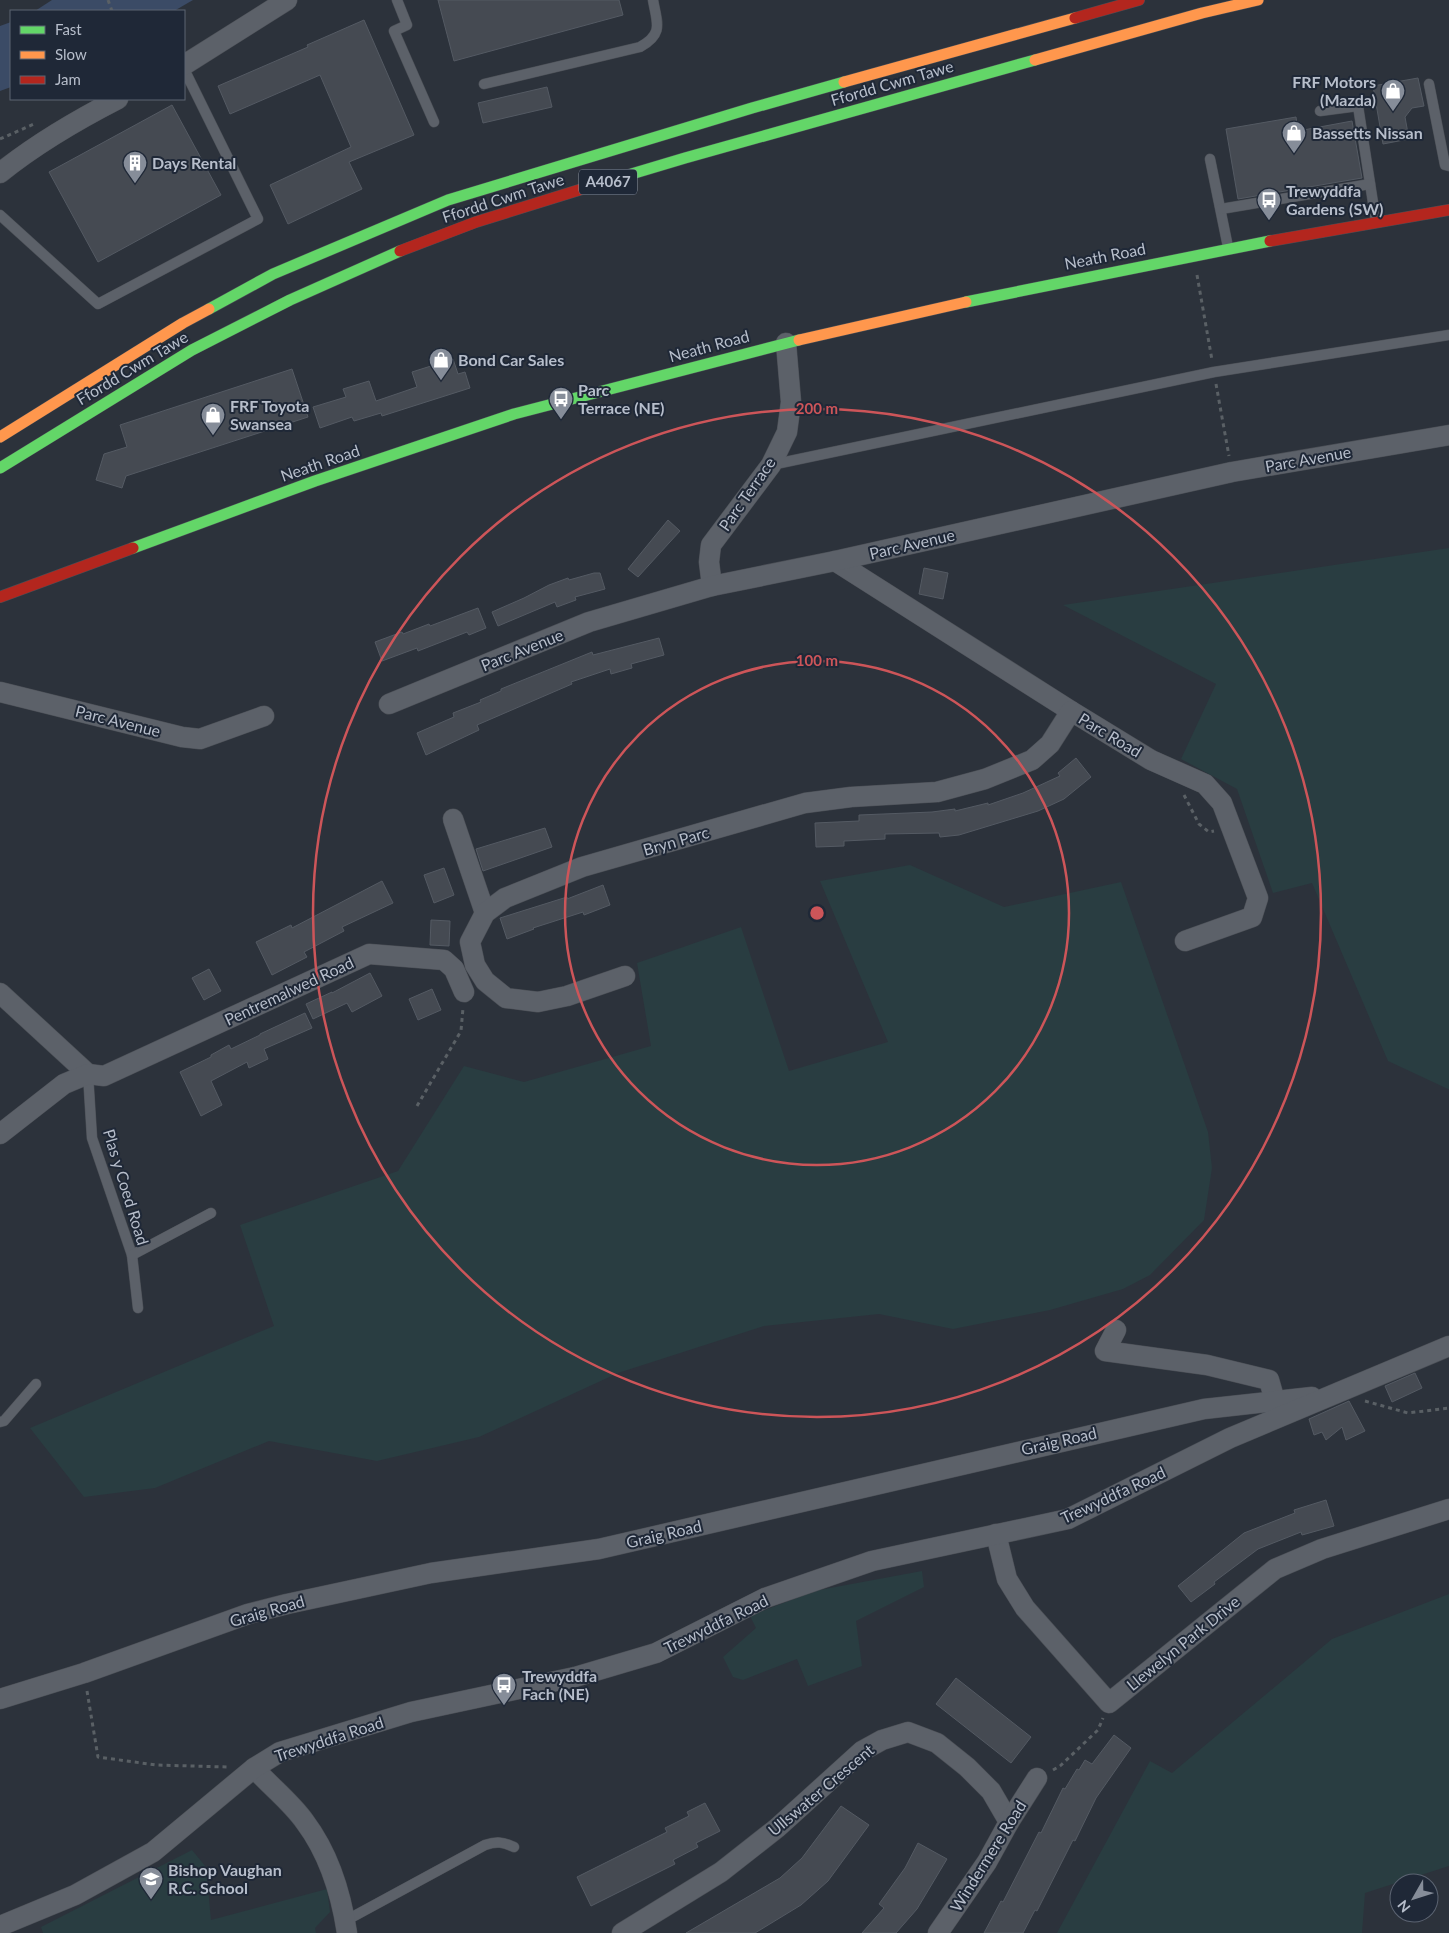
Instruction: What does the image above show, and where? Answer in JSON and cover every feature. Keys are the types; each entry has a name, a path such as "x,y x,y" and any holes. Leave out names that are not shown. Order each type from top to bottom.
{"main road":[{"name":"Ffordd Cwm Tawe","path":"0,437 183,323 273,274 448,200 752,108 1139,0"},
{"name":"Ffordd Cwm Tawe","path":"0,468 192,350 290,300 380,259 476,222 685,158 1008,66 1202,13 1258,0"},
{"name":"Neath Road","path":"0,597 315,481 514,414 786,343 982,298 1228,248 1449,210"}],"street":[{"path":"185,64 287,0"},
{"path":"0,173 12,163 83,117 116,100"},
{"name":"Parc Terrace","path":"712,586 709,562 711,545 771,465 787,432 791,402 786,343"},
{"name":"Parc Avenue","path":"389,704 589,622 712,586 835,561 1232,472 1449,435"},
{"name":"Parc Road","path":"835,561 1151,760 1205,784 1222,803 1258,898 1252,917 1185,941"},
{"name":"Parc Avenue","path":"0,692 182,737 200,739 264,716"},
{"name":"Bryn Parc","path":"624,976 567,996 538,1002 506,998 485,982 474,965 470,942 484,913 505,898 582,867 805,803 851,796 937,792 986,779 1032,760 1050,744 1071,711"},
{"path":"453,819 484,913"},
{"name":"Pentremalwed Road","path":"0,1134 64,1084 88,1074 104,1076 370,954 444,960 454,969 464,992"},
{"path":"0,994 88,1074"},
{"path":"1116,1330 1105,1351 1207,1365 1269,1380 1275,1401"},
{"name":"Trewyddfa Road","path":"0,1926 75,1895 153,1852 254,1768 280,1752 411,1712 575,1677 656,1653 765,1598 872,1561 1068,1519 1230,1438 1449,1346"},
{"name":"Graig Road","path":"0,1699 84,1673 248,1614 365,1586 488,1564 599,1549 1204,1408 1275,1401 1342,1391"},
{"name":"Llewelyn Park Drive","path":"1109,1703 1275,1569 1322,1550 1449,1509"},
{"path":"996,1534 1008,1579 1025,1608 1109,1703"},
{"name":"Ullswater Crescent","path":"622,1933 721,1872 777,1828 862,1750 882,1740 908,1732 937,1743 967,1767 991,1791 1009,1822"},
{"path":"254,1768 304,1820 320,1845 334,1876 346,1927"},
{"name":"Windermere Road","path":"938,1933 988,1862 1009,1822 1037,1778"}],"lane":[{"path":"397,0 407,25 394,31 434,122"},
{"path":"484,84 640,47 649,42 656,34 658,27 653,0"},
{"path":"0,215 98,304 258,219 185,71"},
{"path":"1429,84 1445,165 1449,166"},
{"path":"1320,112 1358,106 1376,223"},
{"path":"1210,159 1228,248"},
{"path":"1221,209 1370,184"},
{"path":"771,465 1214,372 1449,335"},
{"name":"Plas y Coed Road","path":"88,1074 92,1138 132,1255 138,1308"},
{"path":"132,1255 211,1213"},
{"path":"0,1422 4,1421 36,1384"},
{"path":"346,1927 485,1845 494,1842 504,1842 514,1847"}],"path":[{"path":"0,139 31,126"},
{"path":"1194,255 1210,349"},
{"path":"1214,372 1227,446"},
{"path":"1181,792 1187,798 1199,824 1209,832 1220,830 1229,822"},
{"path":"417,1106 461,1031 464,992"},
{"path":"1342,1391 1367,1404 1408,1414 1449,1408"},
{"path":"84,1673 98,1757 156,1765 254,1768"},
{"path":"1037,1778 1060,1766 1098,1730 1109,1703"}],"green space":[{"path":"1449,548 1448,1089 1388,1061 1312,883 1273,893 1237,789 1181,759 1216,684 1063,605"},
{"path":"910,865 1004,907 1121,882 1208,1132 1212,1168 1204,1220 1150,1275 1123,1289 1050,1310 953,1329 879,1314 764,1326 618,1373 479,1437 377,1461 269,1441 155,1488 84,1497 30,1428 274,1326 240,1225 398,1171 464,1066 524,1082 651,1046 637,963 741,927 789,1071 888,1042 820,881"},
{"path":"922,1571 924,1587 856,1621 862,1666 808,1686 797,1659 743,1680 733,1677 723,1657 756,1628 750,1616 814,1591"},
{"path":"1449,1594 1449,1866 1427,1873 1389,1873 1389,1885 1365,1893 1362,1933 1057,1933 1150,1761 1172,1773 1332,1639"},
{"name":"Bishop Vaughan R.C. School","path":"192,1850 206,1867 211,1920 327,1889 330,1912 315,1928 316,1933 43,1933 41,1927"}],"water":[{"path":"52,0 193,0 176,10 37,10"},
{"path":"10,22 10,87 0,91 0,26"}],"building":[{"path":"438,0 619,0 623,15 454,61"},
{"path":"364,20 414,135 349,162 362,189 288,224 270,185 351,147 320,75 230,114 218,86 308,47 307,45"},
{"name":"FRF Motors (Mazda)","path":"1418,78 1424,106 1412,108 1405,117 1409,139 1383,144 1373,86"},
{"path":"547,87 552,107 483,123 478,103"},
{"name":"Days Rental","path":"172,105 221,195 98,262 49,172"},
{"name":"Bassetts Nissan","path":"1296,117 1298,131 1352,121 1362,178 1238,199 1226,129"},
{"path":"453,359 458,374 465,372 470,388 382,416 381,413 354,421 352,417 320,428 313,407 346,397 343,389 369,381 376,401 417,387 412,372"},
{"path":"292,369 308,417 126,476 122,488 96,480 104,454 127,447 120,425"},
{"path":"668,520 680,531 638,577 628,569"},
{"path":"924,568 948,573 943,599 919,594"},
{"path":"600,573 605,589 575,597 576,600 557,607 555,602 498,626 492,612 549,585 568,578 569,580"},
{"path":"478,608 486,628 469,635 467,632 418,651 417,648 382,661 375,642 429,624 430,626"},
{"path":"659,638 664,655 631,664 632,668 611,674 610,669 571,682 572,684 477,725 479,730 426,755 417,733 454,717 453,713 481,702 480,700 501,691 501,689 592,652 593,655"},
{"path":"1076,758 1091,777 1064,799 1038,811 959,835 940,837 939,833 885,834 885,839 844,841 844,846 816,847 815,823 859,821 859,815 932,812 955,809 955,811 988,803 988,805 1023,793 1060,776 1058,773"},
{"path":"545,828 552,847 483,871 476,849"},
{"path":"444,868 454,895 434,903 424,875"},
{"path":"382,881 393,903 342,927 344,931 304,952 307,957 272,975 256,942 291,925 292,928"},
{"path":"603,885 610,905 584,915 583,912 533,928 507,939 500,918 567,897 567,899"},
{"path":"431,920 450,921 449,946 430,945"},
{"path":"209,969 221,991 204,1000 192,978"},
{"path":"370,973 382,996 352,1012 347,1003 313,1019 306,1004"},
{"path":"432,989 441,1010 418,1020 409,999"},
{"path":"305,1013 312,1028 264,1049 268,1059 249,1068 247,1062 211,1081 222,1105 201,1116 180,1072 211,1057 211,1055 229,1045 231,1049"},
{"path":"1415,1373 1422,1388 1392,1402 1385,1386"},
{"path":"1349,1401 1365,1431 1346,1440 1342,1427 1326,1440 1322,1432 1314,1435 1309,1419"},
{"path":"1326,1500 1334,1526 1302,1535 1301,1532 1258,1549 1191,1602 1178,1586 1244,1533 1295,1513 1294,1510"},
{"path":"956,1678 1031,1737 1011,1763 936,1704"},
{"path":"1114,1735 1131,1748 1096,1798 1075,1841 1073,1840 1037,1911 1035,1910 1023,1933 984,1933 1001,1901 1003,1902 1039,1832 1041,1833 1063,1788 1065,1789 1085,1760 1092,1764"},
{"path":"705,1803 720,1831 696,1843 698,1847 673,1860 675,1864 591,1906 577,1877 667,1832 665,1828 689,1816 687,1812"},
{"path":"841,1806 869,1825 828,1881 801,1905 755,1933 686,1933 780,1878 802,1858"},
{"path":"918,1843 947,1859 917,1909 896,1933 862,1933 884,1908 879,1904 905,1868"}],"traffic: fast":[{"path":"608,181 1035,60"},
{"path":"209,309 273,274 448,200 844,82"},
{"path":"966,302 1270,241"},
{"path":"0,468 192,350 290,300 400,251"},
{"path":"133,548 315,481 514,414 799,340"}],"traffic: slow":[{"path":"1035,60 1202,13 1258,0"},
{"path":"844,82 1075,18"},
{"path":"799,340 966,302"},
{"path":"0,437 183,323 209,309"}],"traffic: jam":[{"path":"1075,18 1139,0"},
{"path":"400,251 476,222 608,181"},
{"path":"1270,241 1449,210"},
{"path":"0,597 133,548"}],"place":[{"name":"FRF Motors (Mazda)","path":"1393,112"},
{"name":"Bassetts Nissan","path":"1294,154"},
{"name":"Days Rental","path":"135,184"},
{"name":"Trewyddfa Gardens (SW)","path":"1269,221"},
{"name":"Bond Car Sales","path":"441,381"},
{"name":"Parc Terrace (NE)","path":"561,420"},
{"name":"FRF Toyota Swansea","path":"213,436"},
{"name":"Trewyddfa Fach (NE)","path":"504,1706"},
{"name":"Bishop Vaughan R.C. School","path":"151,1900"}]}
